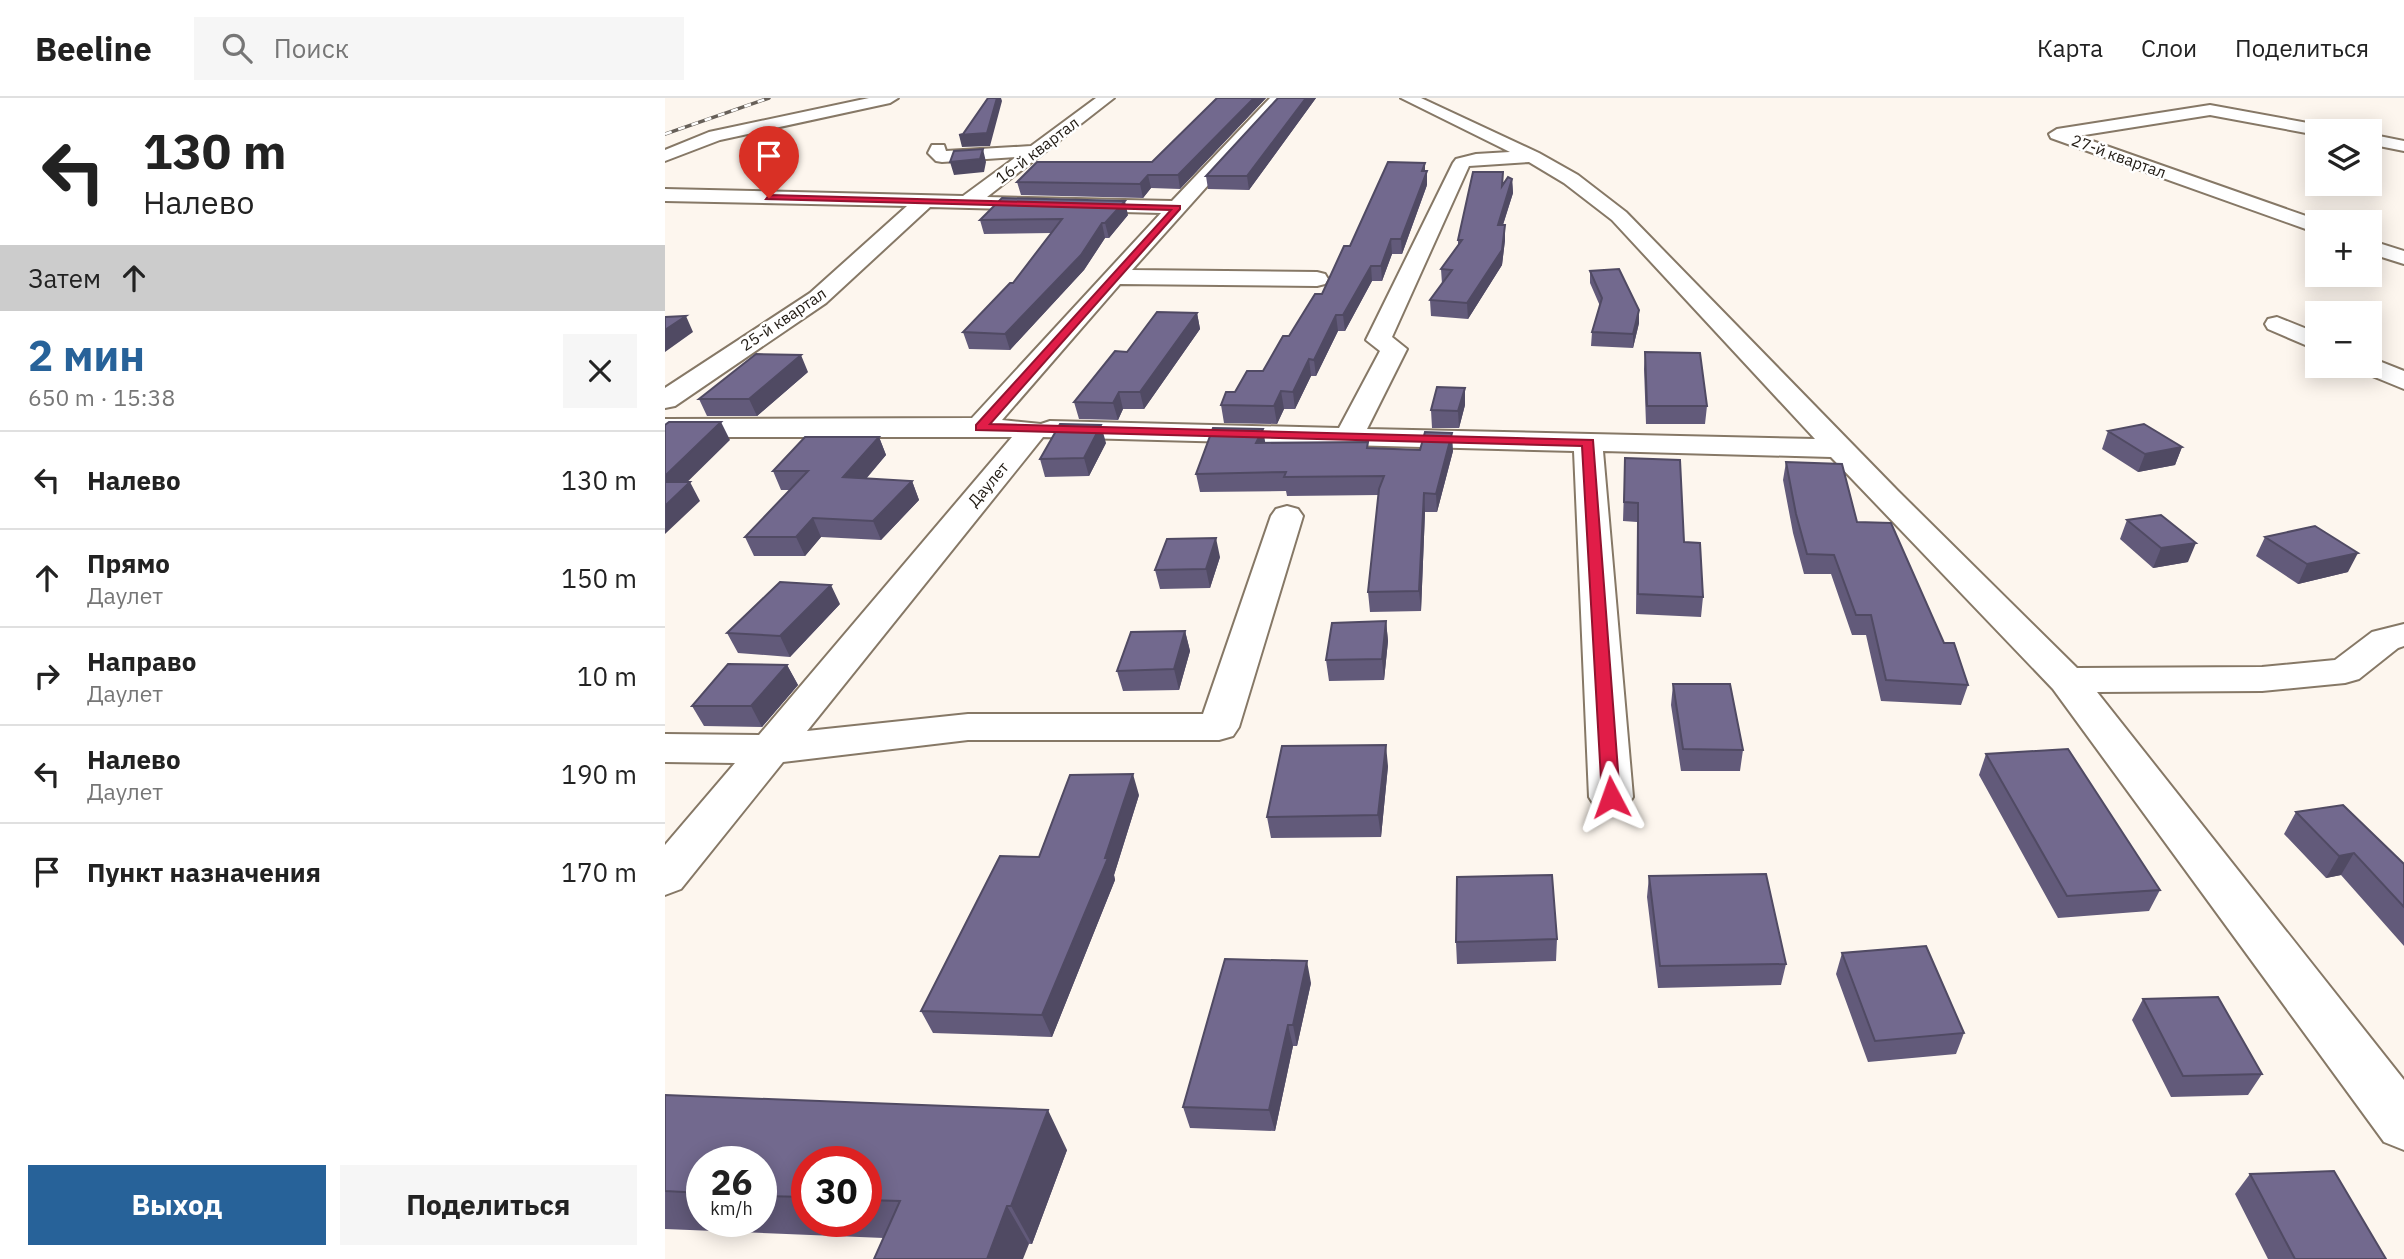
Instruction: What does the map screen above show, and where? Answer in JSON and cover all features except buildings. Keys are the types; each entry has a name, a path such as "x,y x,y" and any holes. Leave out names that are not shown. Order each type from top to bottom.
{"street":[{"path":"665,156 715,136 890,98"},
{"name":"16-й квартал","path":"968,202 1106,98"},
{"path":"980,428 1278,98"},
{"path":"1409,98 1533,157 1571,179 1619,216 1839,448 2067,680 2404,1124"},
{"name":"27-й квартал","path":"2305,128 2210,110 2057,134 2305,223"},
{"path":"2382,142 2404,146"},
{"path":"938,149 937,153 942,157 1034,151"},
{"path":"1348,437 1394,349 1378,340 1462,163 1476,159 1533,157"},
{"path":"665,195 1177,208"},
{"name":"25-й квартал","path":"665,400 818,298 925,201"},
{"path":"2382,250 2404,258"},
{"path":"1115,277 1317,279"},
{"path":"2277,324 2305,337"},
{"path":"2382,371 2404,381"},
{"path":"665,428 980,428 1839,448"},
{"name":"Даулет","path":"665,877 1033,430"},
{"path":"1588,442 1611,797"},
{"path":"665,748 770,749 968,727 1219,727 1287,516"},
{"path":"2067,680 2262,678 2345,671 2385,640 2404,635"}],"railway":[{"path":"665,134 769,98"}],"route":[{"path":"769,198 1177,208 980,428 1588,442 1611,797"}]}
